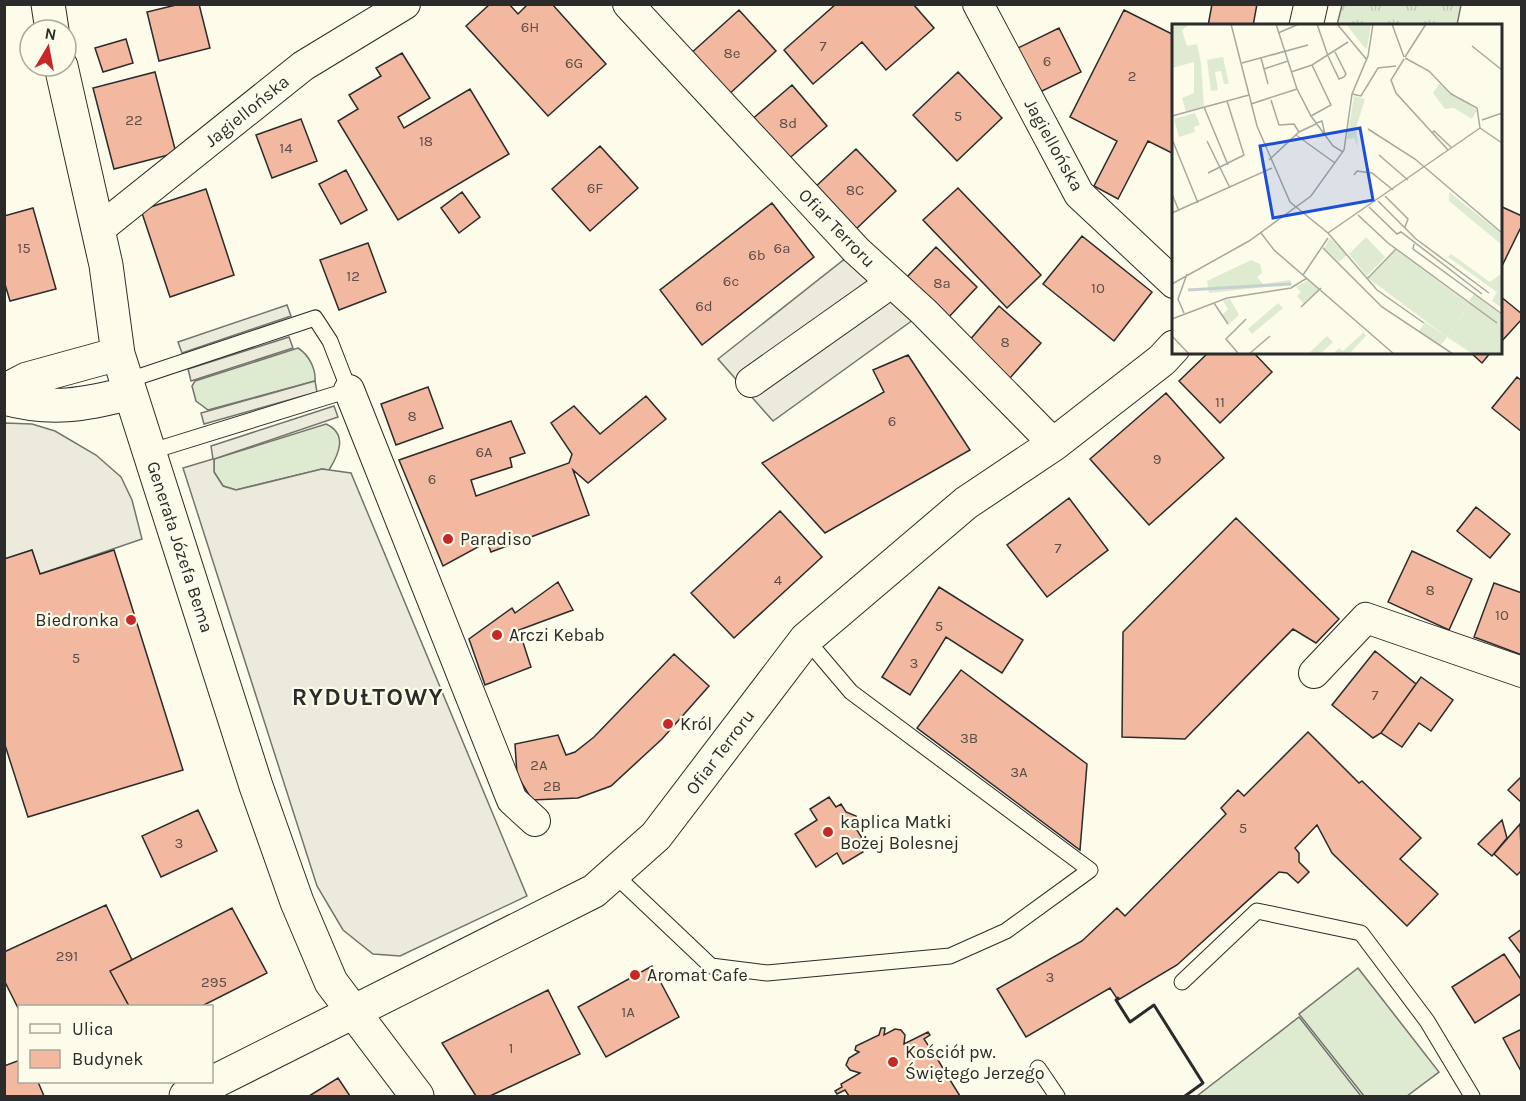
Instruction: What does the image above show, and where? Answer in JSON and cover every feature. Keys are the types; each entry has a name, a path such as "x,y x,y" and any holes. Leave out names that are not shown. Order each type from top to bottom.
{"street":[{"name":"Jagiellońska","path":"98,230 303,66 405,4"},
{"name":"Ofiar Terroru","path":"628,4 856,250 1054,444"},
{"path":"1306,24 1311,4"},
{"name":"Jagiellońska","path":"982,8 1079,194 1172,282"},
{"name":"Generała Józefa Bema","path":"64,78 106,265 125,376 290,883 331,982 417,1096"},
{"path":"751,382 891,283"},
{"name":"Ofiar Terroru","path":"213,1082 545,918 594,891 615,875 656,836 806,639 966,503 1054,444 1162,360 1172,348"},
{"path":"4,391 27,379 125,376"},
{"path":"4,398 30,405 51,407 125,376"},
{"path":"350,390 512,800 535,821"},
{"path":"1314,673 1366,618 1521,672"},
{"name":"Ofiar Terroru","path":"186,1096 212,1083"}],"lane":[{"path":"125,376 315,318 330,341 350,390 149,452"},
{"path":"615,875 711,966 767,973 950,956 1006,931 1090,870 851,692 806,639"},
{"path":"1182,982 1257,911 1361,933 1427,1021 1456,1065 1472,1096"},
{"path":"1038,1068 1057,1096"}],"green space":[{"path":"1342,4 1461,5 1457,24 1337,24"},
{"path":"298,348 311,363 315,381 208,410 196,401 192,386 195,381"},
{"path":"326,424 337,433 340,445 329,470 322,469 236,490 223,486 214,472 214,459"},
{"path":"1358,968 1439,1072 1407,1096 1364,1096 1299,1014"},
{"path":"1299,1017 1361,1096 1197,1096"}],"shaded area":[{"path":"856,250 924,312 773,421 718,359"},
{"path":"287,305 291,316 182,353 178,342"},
{"path":"289,337 293,348 191,381 188,369"},
{"path":"315,381 317,392 204,424 201,413"},
{"path":"334,406 338,417 214,459 214,472 223,486 236,490 322,469 351,473 527,896 400,956 373,954 343,930 317,886 183,468 213,459 211,446"},
{"path":"4,423 32,424 55,431 96,455 121,477 132,500 142,539 40,574 32,550 5,559"}],"building":[{"path":"180,4 199,4 210,48 159,61 147,12"},
{"path":"490,4 509,4 518,14 528,4 552,4 606,64 548,116 466,26"},
{"path":"836,4 913,4 934,28 886,70 862,42 813,84 784,50"},
{"path":"1212,4 1257,4 1253,24 1208,24"},
{"path":"739,10 776,51 726,97 689,55"},
{"path":"1124,10 1172,34 1172,153 1148,141 1118,199 1094,186 1117,141 1070,117"},
{"path":"1059,28 1081,72 1036,94 1014,50"},
{"path":"126,39 133,63 103,72 95,48"},
{"path":"402,53 430,98 398,117 404,128 470,89 509,154 398,220 338,121 358,109 349,95 381,76 376,68"},
{"path":"155,72 176,153 114,169 93,88"},
{"path":"958,72 1002,118 957,161 913,115"},
{"path":"792,85 827,126 785,162 750,121"},
{"path":"301,119 317,161 272,178 256,135"},
{"path":"600,146 638,188 590,231 552,189"},
{"path":"856,149 896,191 854,231 813,189"},
{"path":"346,170 367,210 341,224 319,184"},
{"path":"958,188 1041,275 1007,308 923,220"},
{"path":"206,189 234,275 170,297 141,210"},
{"path":"462,192 480,217 459,233 441,208"},
{"path":"772,203 814,257 702,345 660,290"},
{"path":"1502,207 1522,216 1522,225 1502,266"},
{"path":"33,208 56,289 10,301 4,281 4,216"},
{"path":"1082,236 1152,292 1114,341 1043,284"},
{"path":"368,243 386,292 339,310 320,260"},
{"path":"936,247 977,287 948,318 906,278"},
{"path":"1502,298 1522,314 1522,319 1502,341"},
{"path":"999,306 1041,343 1010,378 968,342"},
{"path":"1207,354 1255,354 1272,372 1220,423 1179,381"},
{"path":"1472,354 1489,354 1482,363"},
{"path":"908,355 970,450 825,533 762,463 884,392 873,370"},
{"path":"1517,377 1522,381 1522,432 1492,408"},
{"path":"428,387 443,428 396,445 381,404"},
{"path":"1166,393 1224,458 1149,525 1090,459"},
{"path":"646,396 666,419 588,483 573,470 589,515 491,552 487,542 443,566 399,460 511,421 525,453 510,458 512,467 471,480 476,496 569,463 572,454 551,423 574,406 600,434"},
{"path":"1069,498 1108,550 1047,597 1007,545"},
{"path":"1476,507 1510,534 1490,558 1457,531"},
{"path":"780,511 822,557 734,638 691,593"},
{"path":"1236,518 1339,619 1316,643 1293,629 1185,739 1122,737 1123,632"},
{"path":"32,550 40,574 114,550 183,770 28,817 4,742 4,559"},
{"path":"1412,551 1472,579 1449,630 1388,602"},
{"path":"558,582 573,610 519,630 531,667 485,685 469,639 512,608 515,613"},
{"path":"1494,583 1522,593 1522,655 1474,637"},
{"path":"939,587 1023,640 1002,673 946,637 910,695 882,677"},
{"path":"1375,651 1416,684 1381,733 1373,738 1332,705"},
{"path":"674,654 709,686 662,739 611,786 578,798 532,800 517,775 515,744 558,735 566,755 575,752 594,737"},
{"path":"961,670 1087,764 1080,850 917,728"},
{"path":"1421,677 1453,700 1431,731 1419,723 1402,747 1381,733"},
{"path":"1308,732 1359,783 1362,781 1421,838 1400,859 1438,894 1407,926 1332,853 1317,825 1295,848 1299,853 1299,862 1309,872 1298,883 1287,873 1279,872 1177,965 1118,1000 1110,988 1026,1037 997,989 1082,941 1117,908 1125,916 1226,814 1221,808 1238,790 1244,796"},
{"path":"1522,776 1522,803 1508,790"},
{"name":"kaplica Matki Bożej Bolesnej","path":"829,797 836,807 841,804 846,812 856,816 857,830 862,838 857,841 863,852 843,864 837,853 816,867 795,834 817,820 810,809"},
{"path":"198,810 217,851 161,877 142,836"},
{"path":"1502,820 1507,838 1492,856 1478,844"},
{"path":"1520,824 1522,870 1517,875 1494,854"},
{"path":"106,905 132,960 110,971 128,1005 18,1005 18,1008 4,980 4,952"},
{"path":"232,908 267,973 204,1005 128,1005 110,971"},
{"path":"1522,929 1522,955 1509,938"},
{"path":"1504,954 1522,981 1522,993 1475,1023 1452,987"},
{"path":"652,966 679,1017 606,1057 578,1007"},
{"path":"548,990 580,1054 490,1096 476,1096 442,1043"},
{"name":"Kościół pw. Świętego Jerzego","path":"881,1028 885,1028 884,1035 895,1029 901,1030 905,1035 904,1044 928,1032 930,1035 924,1039 935,1056 941,1052 943,1057 938,1060 948,1077 954,1074 956,1077 950,1080 960,1096 849,1096 845,1090 837,1094 835,1091 842,1087 841,1084 860,1073 850,1070 846,1065 849,1058 859,1052 855,1050 856,1046 879,1035"},
{"path":"1522,1029 1522,1073 1503,1038"},
{"path":"18,1061 18,1083 38,1083 44,1096 4,1096 4,1066"},
{"path":"338,1078 350,1096 309,1096"}],"wall":[{"path":"1118,998 1116,1000 1130,1022 1154,1005 1203,1083 1185,1096"}],"place":[{"name":"Paradiso","path":"448,539"},
{"name":"Biedronka","path":"131,620"},
{"name":"Arczi Kebab","path":"497,635"},
{"name":"Król","path":"668,724"},
{"name":"kaplica Matki Bożej Bolesnej","path":"828,832"},
{"name":"Aromat Cafe","path":"635,975"},
{"name":"Kościół pw. Świętego Jerzego","path":"893,1062"}],"district":[{"name":"RYDUŁTOWY","path":"368,697"}]}
